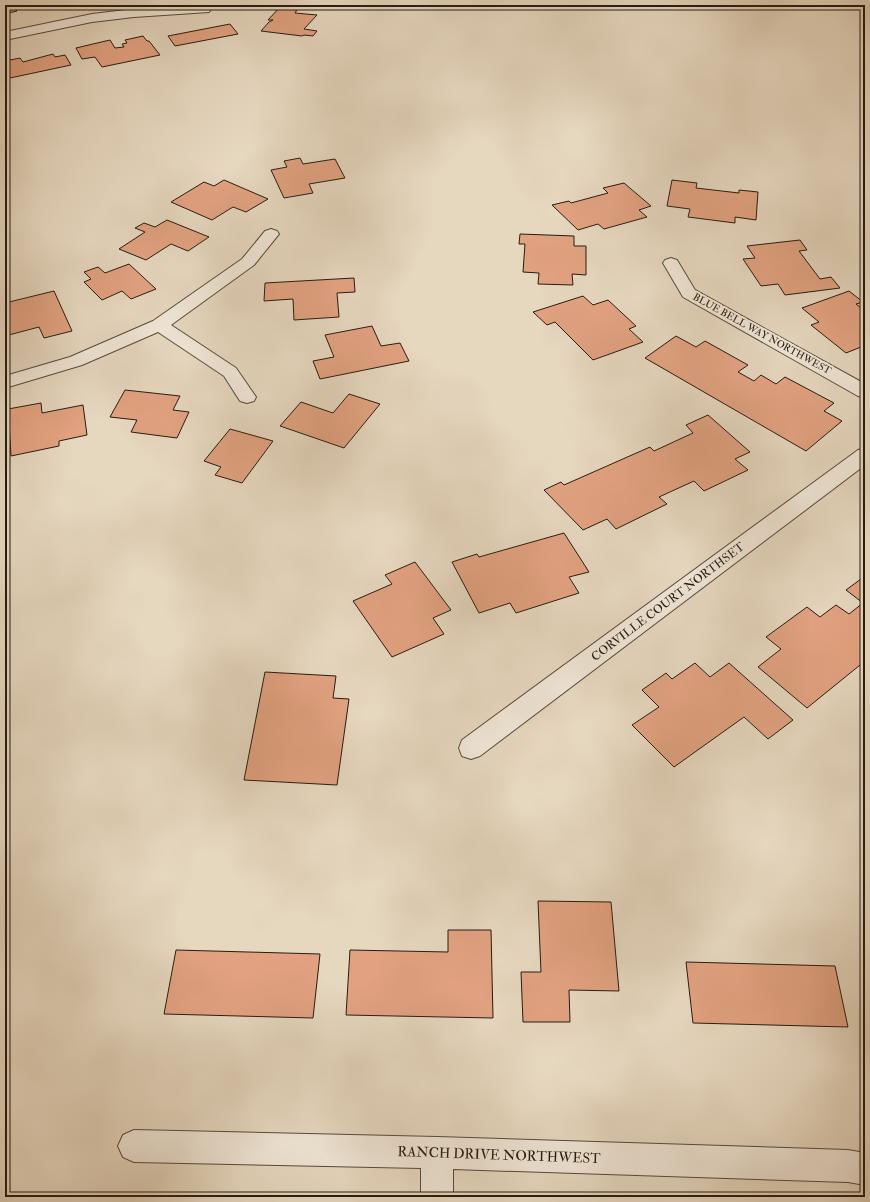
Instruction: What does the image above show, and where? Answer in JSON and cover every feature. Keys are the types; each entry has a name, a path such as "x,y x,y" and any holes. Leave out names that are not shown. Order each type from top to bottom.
{"street":[{"path":"5,36 92,18 138,13 205,9"},
{"path":"5,382 76,361 114,346 159,325 248,262 271,234"},
{"name":"BLUE BELL WAY NORTHWEST","path":"671,263 690,293 865,392"},
{"path":"159,325 230,372 248,397"},
{"name":"CORVILLE COURT NORTHSET","path":"471,748 865,455"},
{"name":"RANCH DRIVE NORTHWEST","path":"134,1146 437,1153 840,1166 865,1169"},
{"path":"437,1153 437,1197"}],"building":[{"path":"5,5 13,5 17,11 5,14"},
{"path":"28,5 56,5 30,9"},
{"path":"279,8 297,10 295,13 317,15 304,29 317,31 313,36 302,36 261,31 269,22 273,20 268,20"},
{"path":"230,24 238,34 175,46 168,36"},
{"path":"143,36 160,55 102,67 95,57 82,59 76,48 110,40 115,48 124,47 122,44 127,43 125,40"},
{"path":"53,54 55,57 65,55 71,65 10,78 5,70 5,61 20,58 23,62"},
{"path":"300,158 303,164 335,159 345,178 309,184 313,193 284,198 271,170 287,167 284,161"},
{"path":"224,180 268,199 246,212 233,207 212,220 171,202 204,182 214,186"},
{"path":"672,180 697,183 696,188 739,193 739,190 758,192 756,220 735,217 735,223 688,217 690,209 667,206"},
{"path":"624,183 651,206 639,210 647,217 604,229 598,224 578,230 552,205 569,201 571,203 608,193 603,188"},
{"path":"167,220 209,237 188,251 171,244 146,260 119,249 145,232 135,228 144,223 155,227"},
{"path":"520,234 574,236 574,246 586,246 586,275 572,274 573,285 538,284 539,273 523,272 525,244 519,244"},
{"path":"800,240 807,250 799,251 820,279 831,277 840,288 785,295 778,284 761,286 743,259 755,258 747,246"},
{"path":"129,264 156,289 131,299 122,291 102,300 84,282 91,279 84,272 98,267 105,273"},
{"path":"354,278 355,292 337,293 339,317 294,320 293,299 264,301 265,283"},
{"path":"54,291 72,331 44,338 39,327 5,336 5,314 8,313 5,303"},
{"path":"849,291 863,302 856,304 865,311 865,350 861,347 846,353 811,325 819,322 802,308"},
{"path":"583,296 593,305 608,300 636,326 629,329 643,342 593,360 555,322 547,325 533,312"},
{"path":"372,326 381,346 400,343 409,361 320,379 313,361 334,357 325,335"},
{"path":"676,336 696,347 705,341 748,365 738,372 754,381 761,375 776,384 785,377 834,403 824,411 842,421 806,451 645,358"},
{"path":"125,390 180,396 173,410 189,412 177,438 131,432 137,420 110,417"},
{"path":"349,394 380,404 344,448 280,426 301,402 333,413"},
{"path":"41,403 42,413 83,405 87,435 59,441 59,446 11,456 8,409"},
{"path":"708,415 750,452 735,459 748,470 704,491 694,481 659,497 667,504 616,529 607,519 583,530 544,490 561,482 564,485 650,447 654,451 693,433 686,425"},
{"path":"230,429 273,441 242,483 215,475 221,467 204,461"},
{"path":"564,533 589,572 569,577 579,593 516,613 510,603 479,613 452,562 477,554 479,557"},
{"path":"415,562 451,610 433,618 444,634 392,657 353,601 392,584 385,575"},
{"path":"865,576 865,661 807,708 758,667 781,649 766,637 807,607 820,617 836,605 849,614 863,603 846,590"},
{"path":"695,663 710,677 729,663 793,720 768,739 744,717 674,767 632,725 659,707 642,690 666,673 672,679"},
{"path":"265,672 336,676 333,698 349,699 337,785 244,780"},
{"path":"538,901 611,902 619,991 569,990 570,1022 523,1022 521,972 541,972"},
{"path":"448,930 491,930 493,1018 346,1015 350,950 448,952"},
{"path":"176,950 320,954 313,1018 164,1014"},
{"path":"686,962 835,966 848,1027 693,1023"}]}
